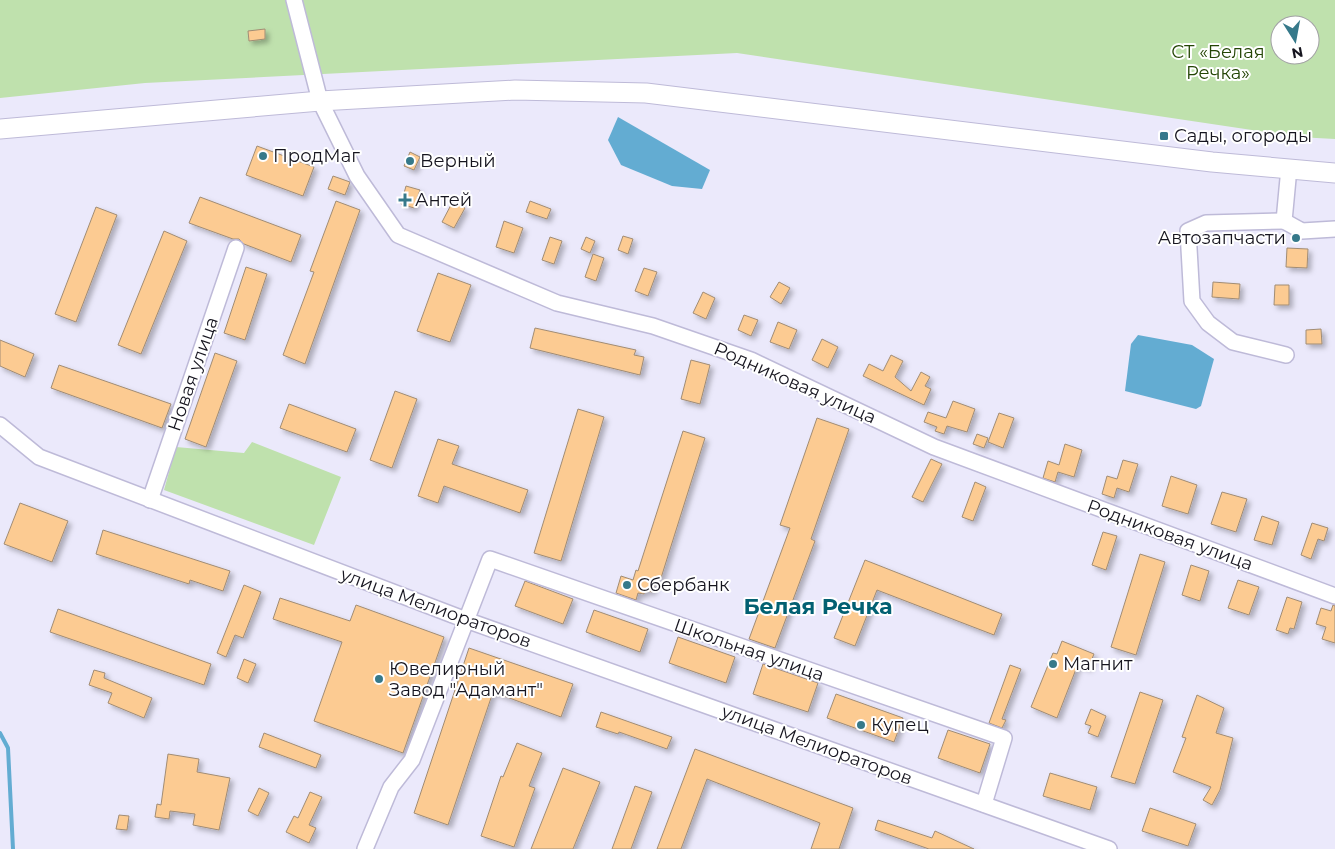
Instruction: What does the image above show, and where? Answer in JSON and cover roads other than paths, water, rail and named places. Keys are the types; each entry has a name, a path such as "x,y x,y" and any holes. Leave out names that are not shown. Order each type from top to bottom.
{"main road":[{"path":"0,129 320,101 515,90 646,93 1212,162 1335,173"}],"street":[{"name":"Родниковая улица","path":"294,0 320,101 357,176 398,235 556,303 653,326 751,360 934,447 1335,596"},
{"path":"1284,221 1289,168"},
{"path":"1286,355 1233,342 1208,323 1192,301 1188,231 1206,223 1284,221 1302,231 1335,229"},
{"name":"Новая улица","path":"150,500 236,248"},
{"name":"улица Мелиораторов","path":"0,426 39,457 150,500 466,620 1109,849"},
{"name":"Школьная улица","path":"466,620 490,559 1004,738 984,804"},
{"path":"365,849 391,786 412,760 466,620"}],"water":[{"path":"618,117 710,170 702,189 672,186 621,165 608,140"},
{"path":"1138,335 1192,345 1214,359 1201,406 1196,409 1125,391 1131,344"}],"waterway":[{"path":"0,733 8,748 13,849"}],"place":[{"name":"Сады, огороды","path":"1164,136"},
{"name":"ПродМаг","path":"263,156"},
{"name":"Верный","path":"410,161"},
{"name":"Антей","path":"405,200"},
{"name":"Автозапчасти","path":"1296,238"},
{"name":"Сбербанк","path":"627,585"},
{"name":"Магнит","path":"1053,664"},
{"name":"Ювелирный Завод \"Адамант\"","path":"379,679"},
{"name":"Купец","path":"861,725"}],"district":[{"name":"Белая Речка","path":"818,606"}],"park label":[{"name":"СТ «Белая Речка»","path":"1218,62"}]}
